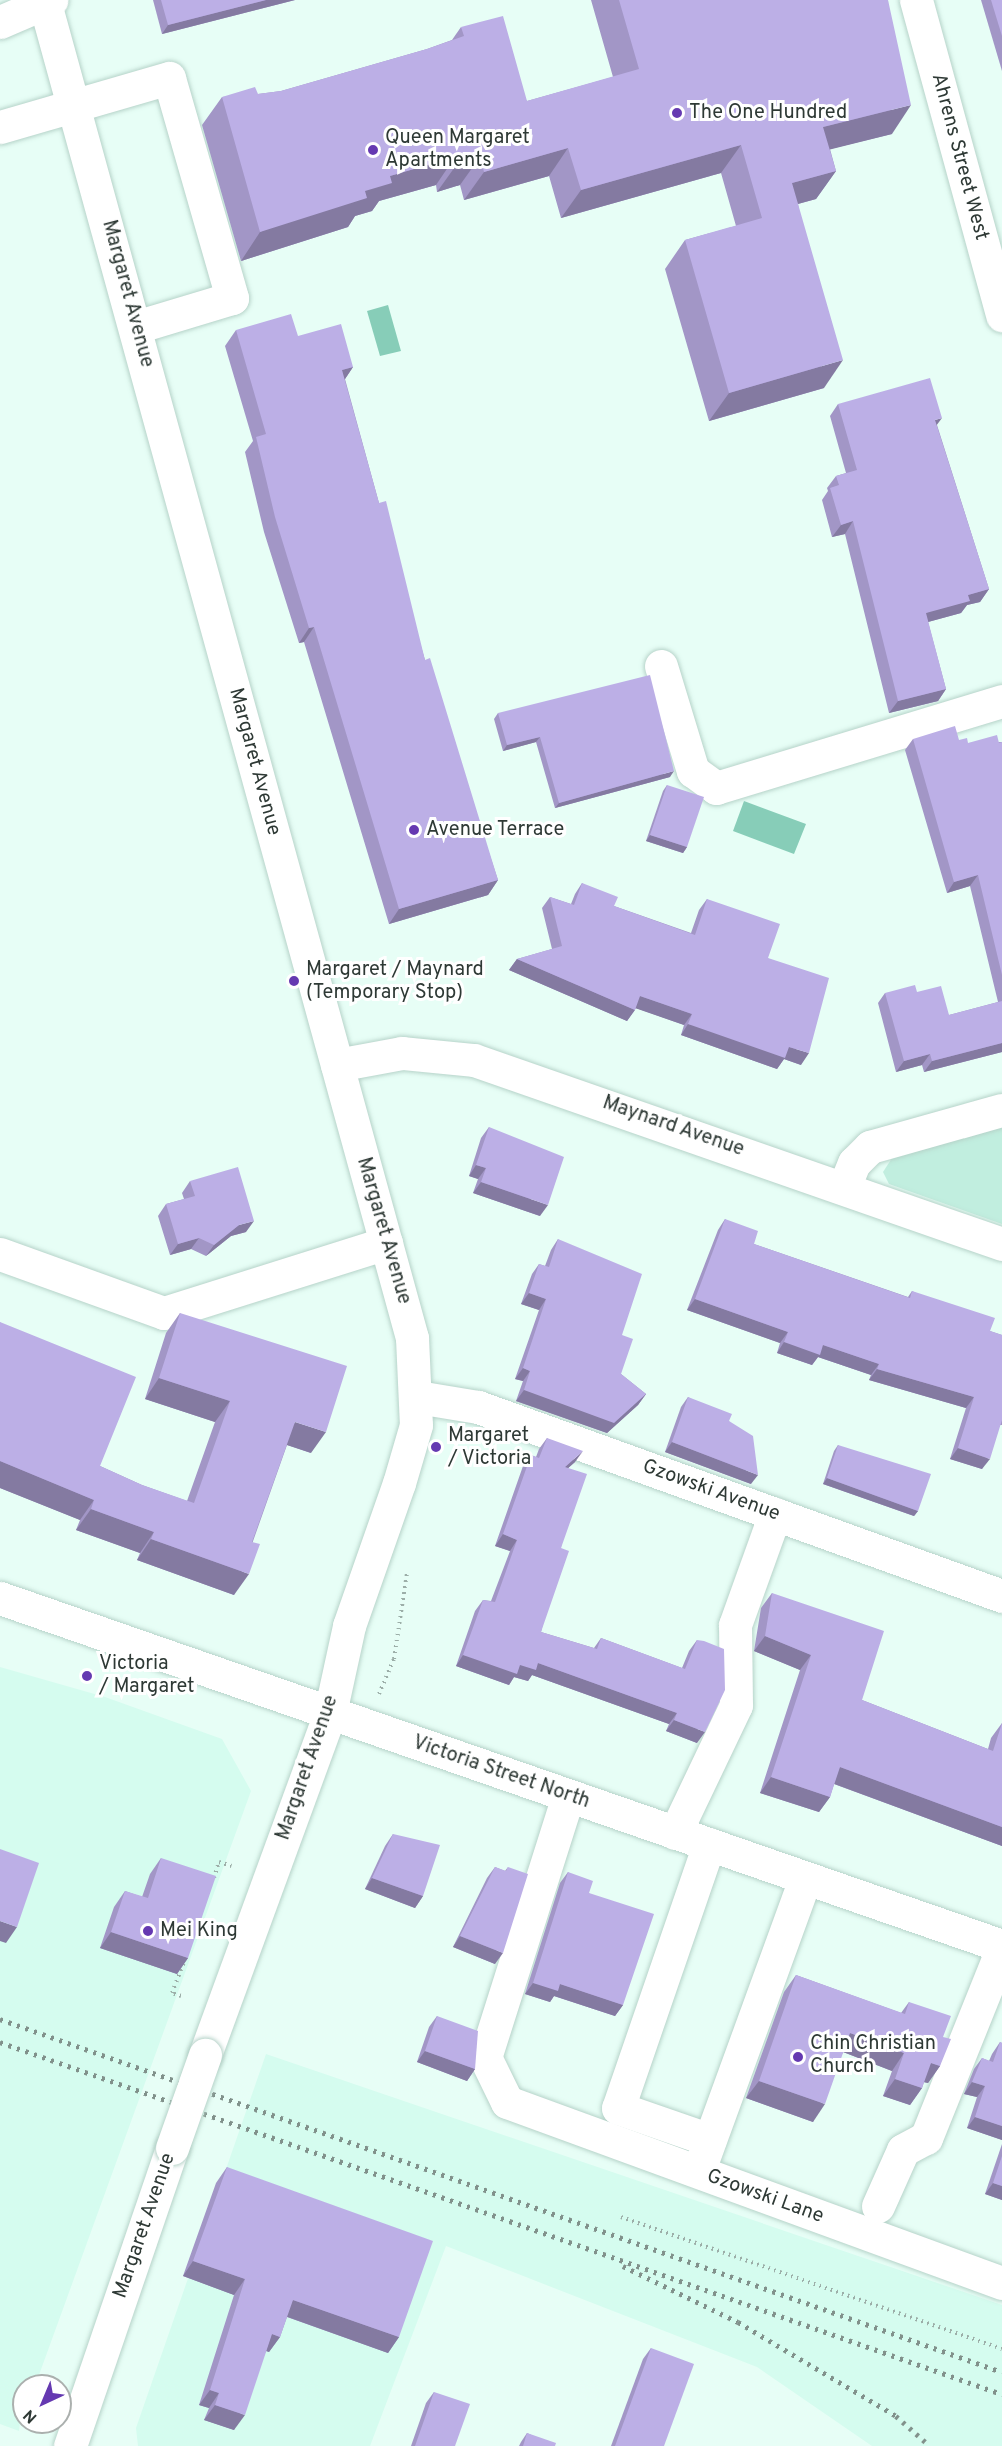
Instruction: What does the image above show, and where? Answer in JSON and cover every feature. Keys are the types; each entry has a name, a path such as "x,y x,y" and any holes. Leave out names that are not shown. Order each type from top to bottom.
{"street":[{"name":"Ahrens Street West","path":"916,0 1002,315"},
{"path":"0,22 47,1"},
{"name":"Margaret Avenue","path":"47,1 412,1338 417,1397 416,1425 348,1626 330,1713 172,2148 70,2446"},
{"path":"0,127 76,108 181,74 232,298 136,327"},
{"path":"661,666 693,771 716,788 1002,701"},
{"name":"Maynard Avenue","path":"337,1065 402,1053 474,1060 845,1185 1002,1244"},
{"path":"845,1185 854,1163 870,1147 1002,1110"},
{"path":"0,1254 164,1313 386,1243"},
{"name":"Gzowski Avenue","path":"417,1397 478,1407 1002,1596"},
{"path":"675,1833 736,1705 735,1625 775,1514"},
{"name":"Victoria Street North","path":"0,1598 1002,1948"},
{"name":"Gzowski Lane","path":"568,1796 485,2057 507,2102 1002,2283"},
{"path":"709,1844 618,2108 710,2140"},
{"path":"698,2172 805,1878"},
{"path":"878,2206 903,2150 926,2138 990,2012 1002,1948"}],"path":[{"path":"211,1884 219,1862 231,1866"},
{"path":"181,1996 172,1993 189,1950"},
{"path":"621,2217 1002,2349"}],"shaded area":[{"path":"388,305 401,351 380,356 367,311"},
{"path":"744,801 806,824 794,854 733,831"},
{"path":"1002,1126 1002,1224 889,1184 883,1172 894,1155"},
{"path":"0,1667 105,1697 222,1739 251,1791 39,2374 12,2374 12,2428 0,2424"},
{"path":"266,2054 1002,2305 1002,2446 872,2446 757,2367 446,2246 370,2446 138,2446 136,2428"}],"building":[{"path":"161,0 266,0 168,25"},
{"path":"619,0 888,0 911,105 823,127 836,171 792,183 843,360 729,393 685,240 762,218 741,145 581,190 568,148 484,172 480,157 457,164 455,157 390,176 392,183 365,191 367,198 260,232 222,97 255,87 258,94 281,91 427,49 464,36 461,27 503,16 527,101 639,69"},
{"path":"991,0 1002,0 1002,36"},
{"path":"291,314 298,336 341,324 353,367 342,370 379,503 386,501 425,660 430,658 498,880 399,909 314,627 309,628 275,517 256,437 266,434 236,330"},
{"path":"930,378 942,418 935,420 989,589 968,595 970,601 926,613 946,689 898,701 853,521 841,525 830,488 839,485 836,476 857,470 838,404"},
{"path":"650,675 674,771 559,803 540,737 507,745 498,713"},
{"path":"955,726 959,740 967,738 968,743 997,735 999,743 1002,742 1002,975 978,875 954,882 913,739"},
{"path":"667,785 704,797 687,847 650,835"},
{"path":"582,883 618,897 614,906 695,935 707,899 780,924 768,958 829,978 809,1053 789,1047 785,1058 688,1024 692,1014 640,996 635,1010 517,959 562,946 550,897 574,905"},
{"path":"915,985 917,992 941,986 949,1015 1002,1001 1002,1043 932,1061 930,1054 904,1061 885,993"},
{"path":"489,1127 564,1157 548,1205 481,1182 486,1168 476,1165"},
{"path":"238,1167 254,1221 239,1225 214,1245 199,1238 178,1244 166,1204 195,1196 190,1181"},
{"path":"725,1219 758,1231 754,1244 910,1298 912,1291 995,1318 990,1331 1002,1335 1002,1420 990,1459 958,1448 974,1397 877,1369 879,1364 823,1345 820,1355 784,1342 788,1332 695,1299"},
{"path":"558,1239 642,1274 622,1335 633,1339 621,1374 646,1394 614,1423 524,1390 530,1371 523,1368 546,1299 529,1293 539,1264 549,1267"},
{"path":"180,1313 347,1366 326,1432 295,1422 252,1542 260,1544 249,1574 151,1539 154,1532 91,1509 94,1500 0,1461 0,1322 136,1377 100,1466 142,1485 194,1503 230,1401 159,1378"},
{"path":"688,1397 732,1414 729,1421 753,1436 758,1475 672,1442"},
{"path":"547,1438 583,1451 565,1467 587,1474 561,1548 569,1551 541,1632 597,1649 601,1638 685,1669 697,1640 724,1649 725,1690 705,1732 674,1720 677,1713 538,1663 536,1670 520,1665 517,1674 463,1655 483,1600 495,1602 517,1540 503,1534 531,1455 539,1458"},
{"path":"838,1445 931,1474 918,1511 827,1478"},
{"path":"772,1593 884,1631 862,1700 993,1751 1002,1723 1002,1827 840,1767 830,1797 771,1777 811,1655 765,1636"},
{"path":"393,1834 440,1845 423,1896 372,1878"},
{"path":"0,1849 39,1863 17,1927 0,1921"},
{"name":"Mei King","path":"161,1858 216,1876 188,1958 111,1932 125,1891 148,1898"},
{"path":"495,1867 506,1871 508,1867 528,1874 503,1953 460,1936"},
{"path":"568,1872 593,1881 589,1893 654,1914 623,2005 560,1984 558,1991 533,1983"},
{"path":"796,1975 905,2014 909,2002 951,2016 943,2037 951,2039 940,2066 931,2063 922,2088 895,2079 904,2053 850,2033 825,2104 759,2081"},
{"path":"437,2016 478,2031 475,2069 425,2051"},
{"path":"1000,2042 1002,2043 1002,2126 975,2117 985,2086 972,2082 982,2058 993,2062"},
{"path":"1002,2156 1002,2186 993,2183"},
{"path":"227,2167 433,2241 399,2337 293,2300 280,2337 272,2334 245,2415 215,2405 219,2393 210,2390 245,2279 193,2261"},
{"path":"651,2348 694,2364 664,2446 615,2446"},
{"path":"434,2392 470,2404 455,2446 415,2446"},
{"path":"527,2433 556,2443 555,2446 523,2446"}],"railway":[{"path":"0,2019 1002,2372"},
{"path":"0,2042 1002,2394"},
{"path":"623,2266 738,2322 896,2416 930,2446"}],"place":[{"name":"The One Hundred","path":"677,113"},
{"name":"Queen Margaret Apartments","path":"373,150"},
{"name":"Avenue Terrace","path":"414,830"},
{"name":"Margaret / Maynard (Temporary Stop)","path":"294,981"},
{"name":"Margaret / Victoria","path":"436,1447"},
{"name":"Victoria / Margaret","path":"87,1676"},
{"name":"Mei King","path":"148,1931"},
{"name":"Chin Christian Church","path":"798,2057"}]}
